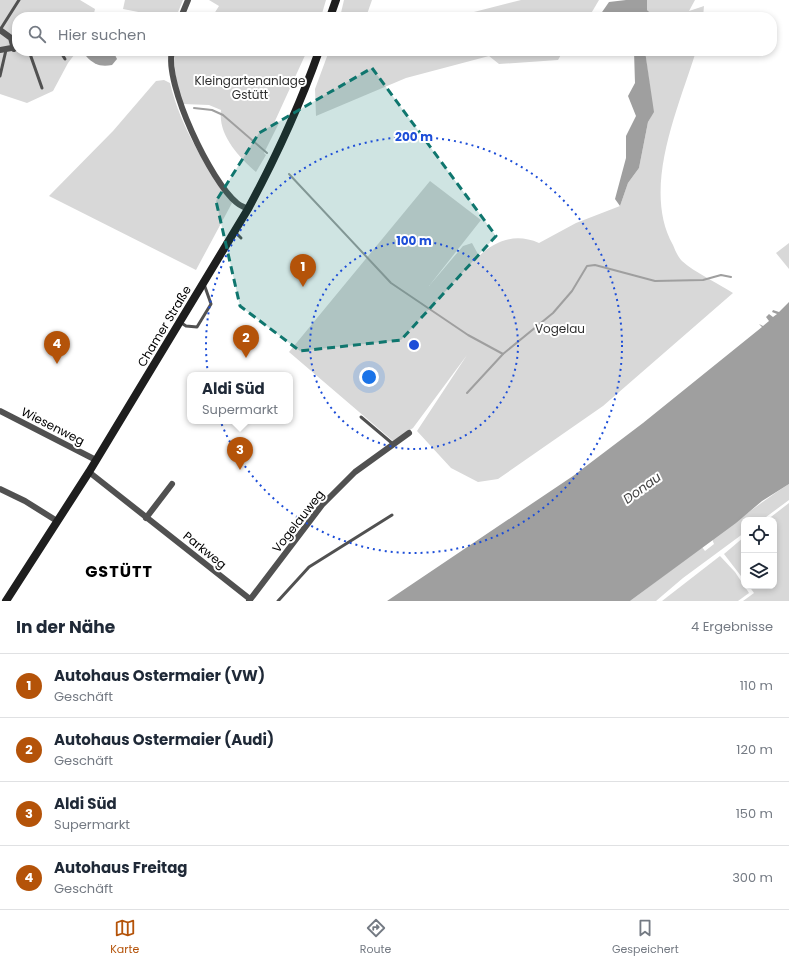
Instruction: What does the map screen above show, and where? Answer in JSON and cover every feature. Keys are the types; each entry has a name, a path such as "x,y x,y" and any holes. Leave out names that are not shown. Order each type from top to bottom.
{"main road":[{"path":"332,12 336,0"},
{"name":"Chamer Straße","path":"6,601 89,472 204,284 238,235 248,209 289,125 317,56"}],"street":[{"path":"183,12 188,0"},
{"path":"0,30 11,38 12,40"},
{"path":"172,56 173,75 176,92 207,162 226,190 238,204 248,209"},
{"name":"Wiesenweg","path":"0,411 96,460"},
{"name":"Vogelauweg","path":"251,600 322,505 354,472 409,433"},
{"name":"Parkweg","path":"89,472 251,600"},
{"path":"146,518 172,484"},
{"path":"0,488 25,501 56,522"}],"lane":[{"path":"0,30 19,0"},
{"path":"0,76 3,50"},
{"path":"31,56 42,88"},
{"path":"180,322 186,326 197,327 211,304 204,284"},
{"path":"361,417 394,444"},
{"path":"278,601 309,567 392,515"}],"highlighted area":[{"path":"372,68 496,236 401,340 300,351 240,306 216,201 259,133"}],"green space":[{"path":"0,0 80,0 95,9 94,12 12,12 12,56 73,56 53,91 27,103 0,94"},
{"path":"125,0 183,0 178,12 138,12 123,9"},
{"path":"209,0 326,0 322,12 215,12 219,6"},
{"path":"344,0 372,0 368,12 341,12"},
{"path":"521,0 599,0 592,12 474,12"},
{"path":"647,0 695,0 689,11 704,6 703,12 649,12 647,10"},
{"name":"Kleingartenanlage Gstütt","path":"175,56 305,56 275,121 279,123 264,153 266,155 256,172 236,152 226,136 221,119 221,110 209,105 183,104 176,78"},
{"path":"327,56 489,56 406,78 316,116 315,89"},
{"path":"489,56 560,56 558,60 499,64"},
{"name":"Vogelau","path":"646,56 694,56 666,148 662,173 661,199 664,223 679,258 700,274 733,293 603,406 498,479 478,482 451,468 417,431 467,355 413,428 393,441 289,352 430,181 481,220 429,286 463,246 472,243 479,256 499,242 514,238 531,240 539,243 576,223 620,206 628,183 639,168 648,122 653,112"},
{"path":"164,80 170,83 181,116 195,146 232,203 196,270 49,196 113,131 156,81"},
{"path":"789,243 789,269 776,253"},
{"path":"789,484 789,500 766,517 742,517"},
{"path":"789,503 789,601 743,601 754,593 751,589 777,589 777,517 771,517"},
{"path":"741,518 741,535 683,578 656,601 630,601 702,547 705,551 714,544 712,539"},
{"path":"741,540 741,576 724,554"},
{"path":"720,556 741,581 741,589 746,589 749,593 738,601 662,601"}],"water":[{"path":"647,0 647,10 649,12 602,12 609,2"},
{"path":"86,56 116,56 117,59 112,65 104,66 98,65"},
{"path":"634,56 646,56 654,112 648,122 639,168 628,183 620,206 615,199 626,158 626,136 636,116 628,96 635,83"},
{"name":"Donau","path":"789,302 789,484 762,501 743,517 741,517 736,523 630,601 387,601 573,476 643,423 762,327 759,324 763,326 769,321 766,317 769,314 773,317 777,314 772,312 773,310 779,312"}],"waterway":[{"path":"194,108 212,110 223,115 267,153"},
{"path":"289,174 391,283 468,335 503,354"},
{"path":"467,393 503,354 553,313 572,291 587,266 595,265 655,281 703,280 721,275 731,277"}],"place":[{"name":"Autohaus Ostermaier (VW)","path":"303,287"},
{"name":"Autohaus Ostermaier (Audi)","path":"246,358"},
{"name":"Autohaus Freitag","path":"57,364"},
{"name":"Aldi Süd","path":"240,470"}],"district":[{"name":"GSTÜTT","path":"119,571"}]}
